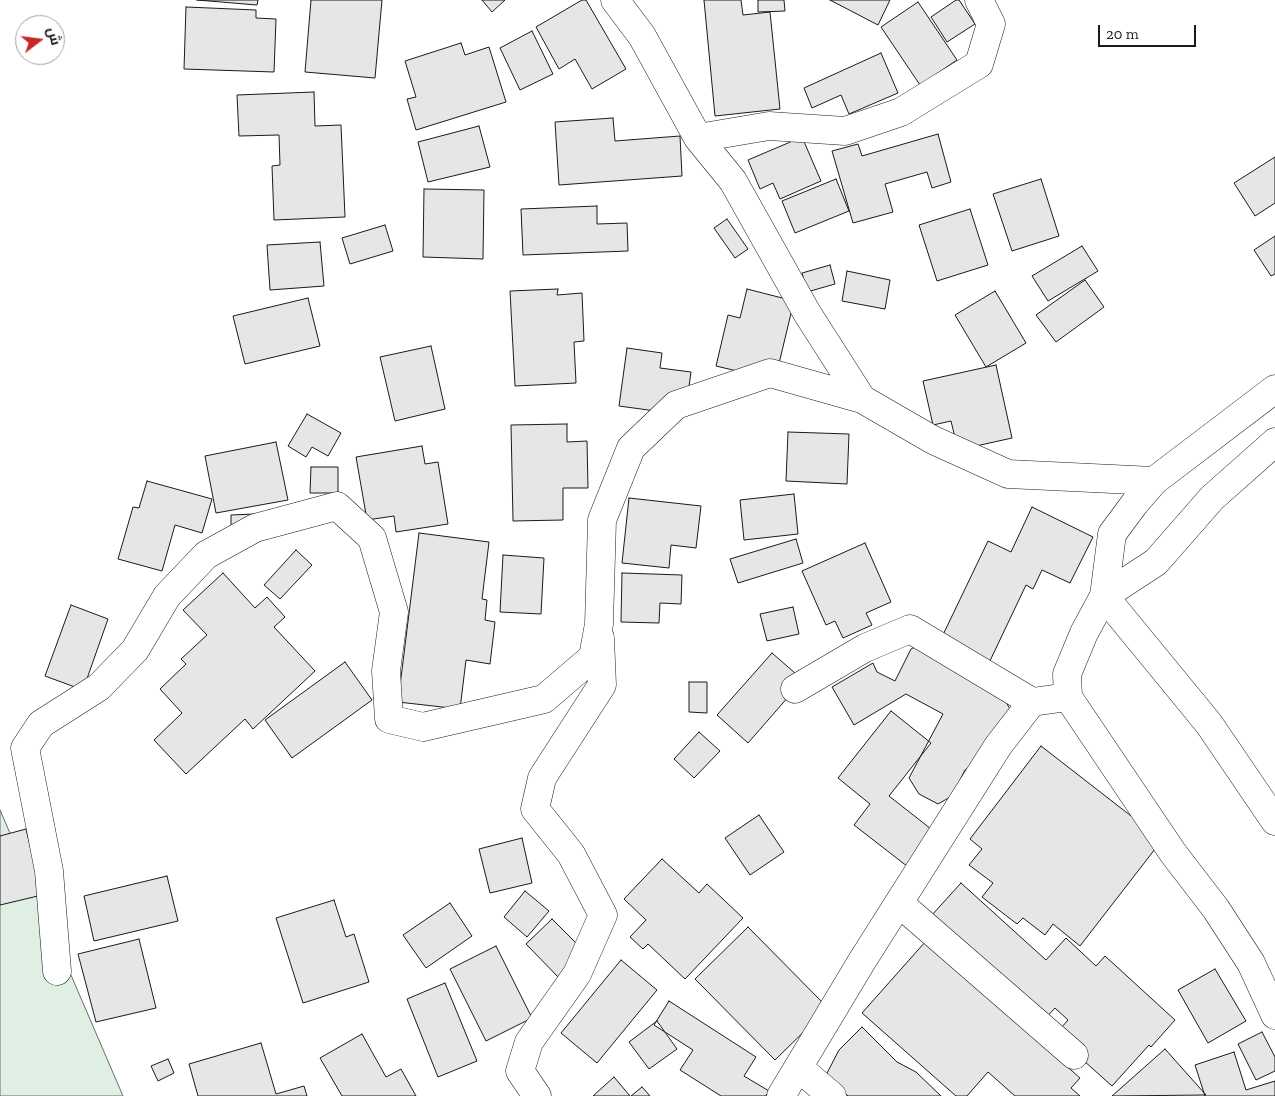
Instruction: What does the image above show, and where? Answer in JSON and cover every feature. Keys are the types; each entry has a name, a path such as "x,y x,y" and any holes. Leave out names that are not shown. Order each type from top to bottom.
{"street":[{"path":"615,0 642,36 698,138 733,181 807,313 862,399"},
{"path":"698,138 769,126 845,131 901,112 979,64 991,24 979,0"},
{"path":"538,1096 520,1071 529,1042 577,974 603,915 571,854 534,809 542,778 602,685 599,624 602,520 631,448 676,405 770,373 862,399 934,440 1008,474 1154,481"},
{"path":"1275,389 1154,481 1112,534 1104,596 1084,633 1067,674 1068,697 1173,853 1216,909 1251,963 1275,1015"},
{"path":"1104,596 1156,562 1212,498 1275,442"},
{"path":"57,971 49,871 26,748 41,724 99,687 135,650 167,596 206,555 255,528 336,506 372,538 394,612 386,671 389,719 423,727 544,699 593,657 599,624"},
{"path":"1104,596 1209,724 1275,821"},
{"path":"795,689 865,648 910,629 1032,702 1068,697"},
{"path":"782,1096 899,903 998,746 1032,702"},
{"path":"899,903 1074,1056"},
{"path":"799,1068 832,1096"}],"green space":[{"path":"0,810 123,1096 0,1096"}],"building":[{"path":"197,0 258,0 257,5"},
{"path":"311,0 382,0 375,78 305,72"},
{"path":"482,0 505,0 492,12"},
{"path":"582,0 586,0 626,69 592,89 575,59 559,69 536,27"},
{"path":"704,0 741,0 743,15 770,12 780,109 715,116"},
{"path":"758,0 784,0 785,11 758,12"},
{"path":"830,0 890,0 878,25"},
{"path":"956,0 959,0 975,24 947,42 931,17"},
{"path":"918,2 957,60 920,85 881,27"},
{"path":"186,7 256,10 256,18 276,19 274,72 184,69"},
{"path":"532,31 553,74 520,90 500,48"},
{"path":"461,43 465,55 489,47 506,102 416,130 407,99 416,97 405,61"},
{"path":"881,53 898,93 849,114 841,95 812,108 804,88"},
{"path":"314,92 315,126 341,125 345,217 274,220 272,166 280,165 279,135 239,136 237,95"},
{"path":"613,118 615,141 680,136 682,176 559,185 555,122"},
{"path":"479,126 490,167 428,182 418,142"},
{"path":"938,134 951,182 932,188 927,172 885,184 893,212 853,223 832,151 858,144 862,156"},
{"path":"802,137 821,181 780,199 773,183 760,189 748,160"},
{"path":"1275,157 1275,203 1255,216 1234,183"},
{"path":"836,179 849,211 795,233 782,201"},
{"path":"1041,179 1059,236 1012,251 993,194"},
{"path":"424,189 484,190 483,259 423,257"},
{"path":"597,206 597,224 627,223 628,251 523,255 521,209"},
{"path":"970,209 988,265 937,281 919,225"},
{"path":"727,219 748,249 735,258 714,228"},
{"path":"385,225 393,251 350,264 342,238"},
{"path":"1275,236 1275,274 1271,276 1254,250"},
{"path":"320,242 324,286 270,290 267,245"},
{"path":"1082,246 1098,271 1048,301 1032,276"},
{"path":"830,265 835,284 807,292 802,273"},
{"path":"847,271 890,280 885,309 842,301"},
{"path":"1085,280 1104,307 1056,342 1036,315"},
{"path":"558,289 557,295 582,293 584,341 574,342 576,383 515,386 510,291"},
{"path":"747,289 794,301 775,380 716,366 728,315 740,318"},
{"path":"995,291 1026,343 986,367 955,315"},
{"path":"308,298 320,346 245,364 233,316"},
{"path":"431,346 445,409 395,421 380,357"},
{"path":"627,348 662,353 660,368 691,372 685,415 619,406"},
{"path":"996,365 1012,438 958,450 951,421 933,425 923,381"},
{"path":"307,414 341,433 328,456 312,447 306,457 288,446"},
{"path":"567,424 567,442 587,441 588,488 563,488 563,520 513,521 511,425"},
{"path":"788,432 849,434 847,484 786,481"},
{"path":"276,442 288,500 216,513 205,456"},
{"path":"422,446 425,464 438,462 448,524 396,532 394,516 367,520 356,457"},
{"path":"311,467 338,467 338,493 310,493"},
{"path":"147,481 212,499 202,533 175,525 162,571 118,559 133,507 139,508"},
{"path":"794,494 798,534 744,540 740,500"},
{"path":"629,498 701,506 696,548 671,545 669,568 622,563"},
{"path":"1032,507 1093,537 1070,583 1042,570 1033,589 1026,585 988,665 940,641 988,541 1011,552"},
{"path":"254,514 231,530 231,515"},
{"path":"419,533 489,542 482,599 487,600 485,620 495,622 490,664 466,660 460,709 398,702"},
{"path":"796,539 803,563 738,583 730,559"},
{"path":"865,543 891,602 866,613 872,625 843,638 835,621 826,625 802,571"},
{"path":"296,550 312,565 280,599 264,585"},
{"path":"503,555 544,558 541,614 500,612"},
{"path":"223,573 255,608 267,597 285,617 274,627 315,671 253,729 245,719 186,774 154,740 182,713 160,689 186,664 181,659 207,635 183,610"},
{"path":"622,573 682,575 681,604 660,603 659,623 621,622"},
{"path":"71,605 108,619 83,690 45,676"},
{"path":"793,607 799,634 767,641 760,614"},
{"path":"915,647 1000,692 1010,709 985,758 965,770 952,796 938,804 919,794 909,778 943,714 906,694 854,725 832,687 873,663 877,672 895,681 911,649"},
{"path":"772,653 803,680 748,743 717,715"},
{"path":"345,662 372,700 292,758 265,720"},
{"path":"689,682 707,682 707,713 689,712"},
{"path":"891,711 931,743 889,796 940,836 912,870 854,825 870,804 838,778"},
{"path":"699,732 720,751 694,778 674,759"},
{"path":"1041,746 1162,840 1080,946 1053,924 1045,935 1023,918 1017,924 982,897 993,883 969,865 982,849 970,839"},
{"path":"759,815 784,852 750,875 725,838"},
{"path":"26,829 42,895 0,905 0,836"},
{"path":"522,838 532,883 490,893 479,849"},
{"path":"662,859 699,893 707,884 743,918 685,979 648,944 643,949 630,937 646,920 624,899"},
{"path":"167,876 178,921 94,941 84,896"},
{"path":"961,883 1046,960 1066,938 1096,966 1105,956 1175,1020 1151,1047 1149,1045 1112,1086 1055,1035 1068,1020 1055,1008 1041,1023 931,916"},
{"path":"525,891 549,911 527,937 504,917"},
{"path":"334,900 346,937 354,934 369,982 303,1003 276,918"},
{"path":"450,903 472,936 426,968 403,935"},
{"path":"552,919 589,956 563,982 526,944"},
{"path":"748,927 828,1008 775,1060 695,979"},
{"path":"139,939 156,1008 96,1022 78,954"},
{"path":"926,941 1080,1078 1071,1088 1080,1096 1015,1096 988,1072 967,1096 956,1096 862,1013"},
{"path":"496,946 532,1018 486,1041 450,969"},
{"path":"621,960 657,990 597,1063 561,1033"},
{"path":"1215,969 1246,1021 1208,1043 1178,990"},
{"path":"445,983 477,1061 438,1077 407,999"},
{"path":"669,1001 756,1057 744,1076 769,1091 766,1096 721,1096 680,1070 693,1050 654,1025"},
{"path":"657,1021 677,1049 649,1069 629,1042"},
{"path":"862,1027 897,1062 916,1072 941,1096 848,1096 826,1075 839,1050"},
{"path":"1262,1032 1275,1057 1275,1071 1256,1080 1238,1044"},
{"path":"362,1034 386,1077 401,1069 416,1096 342,1096 320,1058"},
{"path":"261,1043 276,1094 304,1086 307,1096 198,1096 189,1064"},
{"path":"1165,1049 1206,1095 1112,1096"},
{"path":"1234,1052 1246,1090 1275,1081 1275,1096 1205,1096 1195,1065"},
{"path":"168,1059 174,1073 158,1081 151,1066"},
{"path":"614,1077 630,1096 593,1096"},
{"path":"642,1087 650,1096 631,1096"}]}
